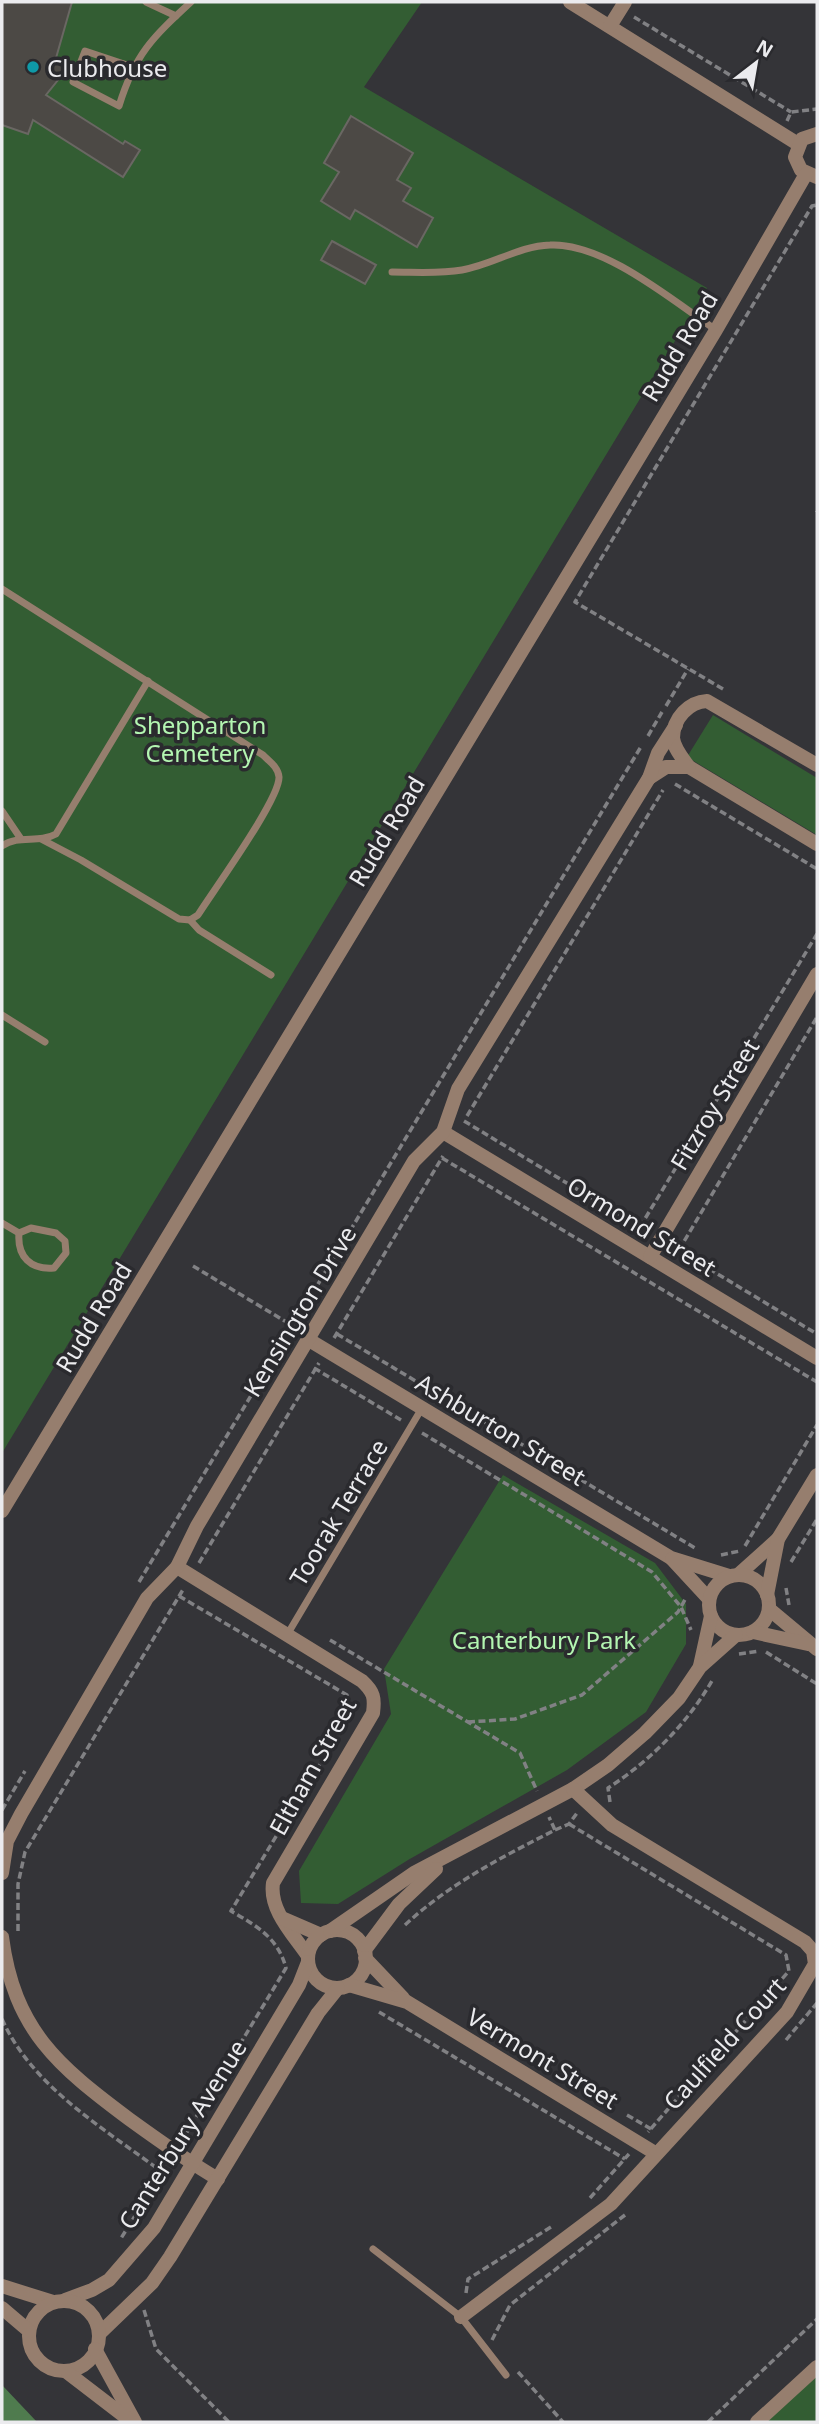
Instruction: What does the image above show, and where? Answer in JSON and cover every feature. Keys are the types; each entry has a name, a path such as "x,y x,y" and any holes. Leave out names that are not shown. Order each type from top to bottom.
{"street":[{"path":"570,2 798,144 808,135 817,134"},
{"path":"610,26 622,5"},
{"name":"Rudd Road","path":"2,1511 812,175 797,164 798,144"},
{"name":"Kensington Drive","path":"2,1873 7,1841 21,1814 147,1598 177,1567 197,1525 414,1161 443,1132 458,1089 649,778 658,753 686,708 695,702 707,701 817,765"},
{"path":"676,725 673,739 679,755 689,767 817,844"},
{"path":"649,778 666,767 689,767"},
{"name":"Fitzroy Street","path":"650,1257 817,974"},
{"name":"Ormond Street","path":"443,1132 817,1358"},
{"name":"Ashburton Street","path":"309,1340 670,1558 734,1576"},
{"path":"717,1650 709,1599 713,1590 778,1539 817,1475"},
{"path":"753,1632 766,1619 771,1567 778,1539"},
{"name":"Ashburton Street","path":"670,1558 709,1599"},
{"name":"Eltham Street","path":"177,1567 362,1681 372,1690 375,1699 373,1713 273,1883 271,1895 274,1908 284,1919"},
{"path":"734,1576 758,1582 768,1602 813,1647"},
{"path":"711,1616 717,1626 736,1635"},
{"path":"308,1959 313,1942 390,1888 573,1789 645,1733 679,1698 700,1667 736,1635 753,1632 813,1647"},
{"name":"Caulfield Court","path":"461,2317 611,2204 655,2152 787,2012 806,1985 815,1965 813,1951 805,1942 612,1825 573,1789"},
{"path":"59,2301 40,2310 29,2331 29,2344 34,2357 57,2372 68,2373 81,2370 95,2349 99,2334 152,2283 170,2258 318,2014 344,1987 362,1974 365,1955 399,1904 450,1856"},
{"path":"284,1919 325,1933 349,1933 365,1955"},
{"path":"284,1919 319,1982 344,1987"},
{"path":"2,1937 6,1969 18,2003 37,2038 65,2070 192,2164 218,2179"},
{"name":"Vermont Street","path":"365,1955 407,2002 655,2152"},
{"name":"Canterbury Avenue","path":"59,2301 92,2290 130,2259 154,2228 299,1985 308,1959"},
{"name":"Vermont Street","path":"344,1987 407,2002"},
{"path":"2,2286 90,2311 99,2334"},
{"path":"2,2308 29,2331"},
{"path":"95,2349 133,2422"},
{"path":"757,2422 817,2367"},
{"path":"68,2373 133,2422"}],"lane":[{"path":"146,2 176,16"},
{"path":"133,67 85,51 73,82 119,106 133,67 144,47 191,2"},
{"path":"392,272 463,270 533,247 551,244 569,247 596,255 636,276 716,330"},
{"path":"2,589 263,755 276,767 279,776 270,802 198,915 190,920 179,919 41,839"},
{"path":"2,846 21,839 41,839 56,834 148,681"},
{"path":"2,811 21,839"},
{"path":"190,920 199,930 271,975"},
{"path":"2,1015 45,1042"},
{"path":"2,1223 19,1233"},
{"path":"31,1228 56,1233 65,1241 66,1253 54,1268 33,1266 23,1257 18,1246 19,1233 31,1228"},
{"name":"Toorak Terrace","path":"286,1635 422,1408"},
{"path":"373,2249 461,2317 506,2375"}],"path":[{"path":"622,5 791,112 816,107"},
{"path":"782,132 791,112"},
{"path":"723,690 575,602 812,206 817,205"},
{"path":"137,1585 688,669"},
{"path":"640,1227 817,934"},
{"path":"658,1286 817,1017"},
{"path":"464,1121 817,1334"},
{"path":"442,1158 817,1381"},
{"path":"193,1266 293,1326"},
{"path":"337,1334 700,1551"},
{"path":"309,1365 652,1572 681,1607 693,1634 717,1650 762,1650 817,1684"},
{"path":"743,1550 817,1425"},
{"path":"790,1564 817,1519"},
{"path":"705,1569 712,1558 743,1550 757,1558"},
{"path":"771,1567 783,1575 790,1610"},
{"path":"468,1722 515,1719 582,1695 681,1607 695,1584"},
{"path":"19,1944 19,1884 25,1852 179,1595 347,1695 350,1714 231,1911 261,1929 281,1948 286,1968 184,2137 174,2130"},
{"path":"610,1810 608,1788 639,1768 699,1703 717,1650"},
{"path":"2,1810 30,1763"},
{"path":"569,1824 786,1955 789,1971 582,2208"},
{"path":"784,2042 817,2003"},
{"path":"374,2009 625,2158"},
{"path":"2,2019 26,2058 56,2091 162,2172 114,2250"},
{"path":"559,2222 468,2279 461,2317 491,2342 510,2305 615,2226 634,2206"},
{"path":"133,2300 148,2312 156,2349 229,2422"},
{"path":"708,2422 817,2319"},
{"path":"518,2372 563,2422"}],"green space":[{"name":"Shepparton Cemetery","path":"2,2 422,2 364,87 707,288 2,1453"},
{"path":"713,715 817,778 817,835 687,757"},
{"name":"Canterbury Park","path":"503,1475 655,1563 686,1604 686,1644 646,1712 567,1770 408,1860 338,1904 301,1903 299,1871 391,1714 384,1669"},
{"path":"817,2372 817,2422 763,2422"},
{"path":"2,2385 37,2422 2,2422"}],"building":[{"name":"Clubhouse","path":"2,2 72,2 56,58 67,61 62,75 46,95 123,144 125,141 140,150 123,177 33,120 28,134 2,125"},
{"path":"351,116 413,153 397,180 411,188 403,201 433,218 417,247 355,210 350,219 321,201 339,172 324,163"},
{"path":"332,241 376,265 365,284 321,260"}],"place":[{"name":"Clubhouse","path":"33,67"}]}
